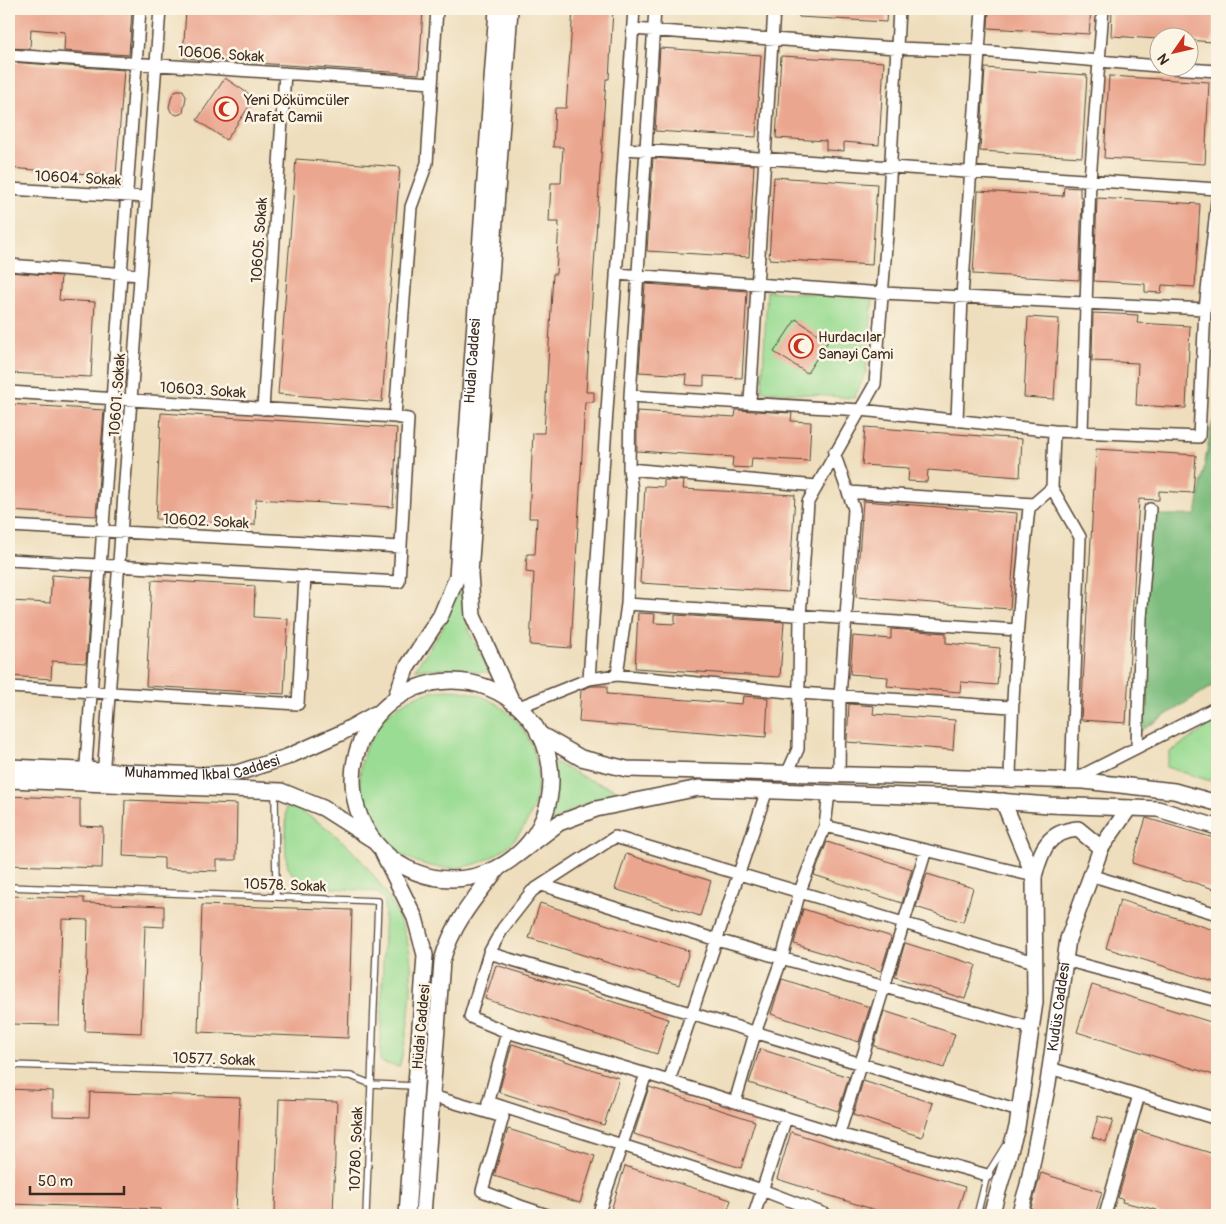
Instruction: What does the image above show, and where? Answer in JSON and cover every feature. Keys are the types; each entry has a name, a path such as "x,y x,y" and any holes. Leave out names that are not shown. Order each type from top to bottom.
{"street":[{"name":"10601. Sokak","path":"85,776 140,9"},
{"name":"10601. Sokak","path":"103,777 160,9"},
{"path":"9,560 399,582 408,419 395,417 411,207 428,163 437,9"},
{"name":"Hüdai Caddesi","path":"395,699 406,669 441,615 457,577 497,9"},
{"name":"Hüdai Caddesi","path":"510,9 470,574 473,616 515,705"},
{"path":"590,679 634,9"},
{"path":"617,675 627,604 632,491 629,469 630,396 655,9"},
{"path":"750,402 774,9"},
{"path":"787,774 798,749 800,616 808,502 834,453 875,384 899,9"},
{"path":"957,420 962,297 982,9"},
{"path":"1082,432 1090,180 1103,9"},
{"path":"633,29 896,48 980,51 1148,65"},
{"name":"10606. Sokak","path":"9,55 432,83"},
{"path":"1198,70 1217,71"},
{"name":"10605. Sokak","path":"263,409 285,73"},
{"path":"625,149 890,165 971,173 1217,189"},
{"name":"10604. Sokak","path":"9,189 146,197"},
{"path":"630,396 860,410 1054,431 1199,437 1204,309 1217,200"},
{"path":"9,265 140,275"},
{"path":"616,274 882,293 1204,309"},
{"name":"10603. Sokak","path":"9,392 395,417"},
{"path":"1054,431 1052,488 1080,537 1071,781"},
{"path":"834,453 854,509 840,696 839,775"},
{"path":"629,469 817,486"},
{"path":"1010,779 1011,707 1029,508 1052,488"},
{"path":"848,492 1034,504"},
{"path":"1137,746 1141,618 1150,509"},
{"name":"10602. Sokak","path":"9,526 401,547"},
{"path":"9,687 298,704 305,576"},
{"path":"627,604 800,616 846,617 1017,630"},
{"path":"515,705 590,679 617,675 799,693 1011,707"},
{"path":"383,709 395,699 422,686 451,681 480,685 515,705 538,732 581,758 627,769 1071,781 1174,791 1217,803"},
{"path":"1071,781 1217,706"},
{"name":"Hüdai Caddesi","path":"383,709 364,734 358,749 354,773 355,797 359,812 415,918 426,955 407,1215"},
{"name":"Muhammed İkbal Caddesi","path":"103,777 237,773 287,757 341,733 383,709"},
{"path":"517,855 538,829 549,798 549,764 538,732"},
{"name":"Muhammed İkbal Caddesi","path":"9,767 85,776 289,792 316,805 377,844 400,864 437,878 450,879 476,876 500,866"},
{"name":"Muhammed İkbal Caddesi","path":"9,780 85,776"},
{"path":"500,866 559,823 596,809 699,788 1158,809 1217,827"},
{"path":"669,1081 767,790"},
{"path":"735,1102 755,1033 782,958 800,891 825,826 829,793"},
{"name":"Kudüs Caddesi","path":"991,1215 1017,1127 1035,1002 1034,876 1003,801"},
{"name":"Kudüs Caddesi","path":"1019,1215 1028,1185 1050,1068 1068,939 1101,848 1129,808"},
{"path":"825,826 1034,876 1042,848 1055,835 1066,830 1078,829 1101,848"},
{"path":"987,1175 786,1118 507,1032 470,1017 489,953 502,928 532,891 615,837 739,872 1034,962"},
{"path":"839,1134 926,850"},
{"name":"Hüdai Caddesi","path":"424,1215 440,978 447,944 456,926 500,866"},
{"path":"1090,875 1217,914"},
{"path":"542,885 716,940 1031,1028"},
{"path":"489,953 692,1015 1019,1110"},
{"path":"1065,960 1217,1001"},
{"path":"487,1107 507,1032"},
{"path":"1050,1068 1217,1119"},
{"path":"598,1215 646,1074"},
{"path":"1105,1215 1139,1095"},
{"path":"432,1096 487,1107 623,1145 762,1190 827,1215"},
{"path":"487,1107 503,1117 482,1191 522,1211 547,1215"},
{"path":"754,1215 786,1118"}],"lane":[{"path":"275,790 276,897"},
{"name":"10578. Sokak","path":"9,887 378,901 371,1084"},
{"name":"10577. Sokak","path":"9,1065 351,1076 371,1084 416,1086"},
{"name":"10780. Sokak","path":"366,1215 371,1084"},
{"path":"977,1215 987,1175 1017,1127"}],"green space":[{"path":"767,291 873,298 866,373 854,398 762,391"},
{"path":"1217,412 1217,683 1139,732 1150,515 1196,515 1211,427"},
{"path":"460,586 470,633 490,673 453,669 415,669 442,629"},
{"path":"449,690 483,697 498,705 512,716 523,730 531,745 538,779 531,813 523,828 512,842 498,853 483,861 449,868 415,861 400,853 386,842 375,828 367,813 360,779 367,745 375,730 386,716 400,705 415,697"},
{"path":"1217,721 1217,783 1166,767 1170,752"},
{"path":"552,761 585,778 622,792 580,806 543,827 552,796"},
{"path":"286,805 326,828 346,844 364,863 379,884 393,905 403,927 411,961 411,991 408,1025 399,1067 380,1062 385,901 377,892 340,889 312,884 300,880 292,873 286,856"}],"building":[{"path":"9,9 132,9 129,55 64,51 65,32 31,29 30,49 9,48"},
{"path":"186,9 423,9 419,74 183,58"},
{"path":"573,9 613,9 609,79 606,79 586,392 594,392 594,402 585,402 571,648 530,645 534,573 526,572 527,554 535,554 537,518 529,518 533,433 544,433 553,274 556,274 559,222 549,222 551,183 561,183 563,147 553,147 555,108 566,108"},
{"path":"799,9 887,9 886,22 799,17"},
{"path":"989,9 1091,9 1089,34 988,28"},
{"path":"1112,9 1214,9 1212,42 1198,41 1198,28 1148,28 1148,38 1111,36"},
{"path":"660,48 761,55 756,137 655,131"},
{"path":"781,56 884,62 879,145 844,142 844,151 826,150 826,141 776,138"},
{"path":"9,62 124,70 116,176 9,168"},
{"path":"985,68 1087,75 1082,157 980,151"},
{"path":"1109,76 1209,82 1205,164 1104,158"},
{"name":"Yeni Dökümcüler Arafat Camii","path":"225,78 255,98 226,140 197,120"},
{"path":"177,90 183,90 186,97 183,113 177,115 171,112 169,107 172,95"},
{"path":"653,158 754,165 749,257 647,251"},
{"path":"296,159 400,167 382,402 278,394"},
{"path":"774,177 877,184 872,265 769,259"},
{"path":"1064,187 1080,188 1080,197 1082,197 1079,280 973,274 978,191 1063,196"},
{"path":"1097,198 1200,204 1195,287 1162,285 1161,293 1145,292 1145,284 1094,281"},
{"path":"9,272 61,276 59,300 95,302 91,377 9,373"},
{"path":"645,284 747,291 742,378 704,376 704,386 686,385 687,375 639,372"},
{"path":"1093,313 1138,315 1137,323 1190,326 1186,408 1136,405 1138,363 1092,361"},
{"path":"1028,317 1059,319 1054,399 1024,397"},
{"name":"Hurdacılar Sanayi Cami","path":"796,319 828,341 807,373 774,352"},
{"path":"9,404 104,410 96,516 9,511"},
{"path":"736,410 792,413 791,421 811,422 809,461 752,458 751,468 732,467 733,457 637,451 637,411 735,417"},
{"path":"161,413 397,428 393,507 256,499 255,525 156,519"},
{"path":"865,427 1022,439 1020,477 928,470 927,482 908,481 909,468 862,465"},
{"path":"1096,449 1196,455 1193,493 1159,491 1159,500 1139,499 1126,723 1081,720"},
{"path":"664,480 684,481 683,489 795,495 789,592 640,583 645,486 664,487"},
{"path":"863,501 1017,513 1010,609 856,597"},
{"path":"52,575 92,578 86,663 52,661 51,679 9,676 9,601 50,603"},
{"path":"152,580 255,586 254,617 288,619 284,694 146,686"},
{"path":"638,613 655,614 654,623 675,624 675,615 784,622 780,677 635,668"},
{"path":"891,629 946,633 946,643 1000,648 997,685 961,682 960,692 887,686 888,677 850,674 853,636 891,639"},
{"path":"591,686 607,686 607,694 742,704 743,696 768,698 766,737 579,722 581,690"},
{"path":"849,704 874,706 873,714 955,720 953,750 847,742"},
{"path":"9,796 80,799 80,826 103,827 102,868 9,865"},
{"path":"125,800 237,804 236,860 217,860 217,871 164,869 164,858 123,856"},
{"path":"1146,818 1217,839 1217,890 1132,863"},
{"path":"827,842 912,869 902,903 814,875"},
{"path":"626,854 711,881 700,916 615,889"},
{"path":"927,874 973,888 963,922 916,907"},
{"path":"9,896 84,898 84,903 164,906 164,927 145,926 141,1033 85,1031 88,920 62,919 59,1025 9,1024"},
{"path":"1120,900 1217,931 1217,983 1106,948"},
{"path":"540,903 689,951 679,985 529,938"},
{"path":"202,905 352,910 348,1038 198,1032"},
{"path":"803,909 889,936 891,938 881,971 794,944"},
{"path":"905,943 976,965 965,999 895,977"},
{"path":"496,965 668,1019 657,1054 485,999"},
{"path":"782,979 870,1007 859,1042 771,1014"},
{"path":"1092,985 1217,1024 1217,1076 1077,1032"},
{"path":"884,1011 955,1034 944,1068 874,1046"},
{"path":"512,1044 619,1078 604,1125 499,1092"},
{"path":"760,1049 849,1077 838,1111 749,1083"},
{"path":"863,1081 933,1103 922,1137 853,1115"},
{"path":"649,1087 755,1121 741,1168 634,1134"},
{"path":"9,1089 53,1091 53,1116 89,1117 90,1092 240,1097 236,1215 160,1215 161,1209 9,1204"},
{"path":"279,1099 337,1101 333,1215 275,1213"},
{"path":"1098,1116 1113,1120 1106,1142 1092,1137"},
{"path":"508,1129 595,1156 580,1203 494,1176"},
{"path":"1137,1130 1217,1155 1217,1215 1166,1215 1156,1212 1157,1210 1122,1202 1123,1199 1118,1198"},
{"path":"791,1132 965,1187 956,1215 891,1215 777,1179"},
{"path":"625,1166 731,1200 726,1215 616,1215 610,1213"},
{"path":"1041,1173 1102,1192 1095,1215 1029,1215"}],"place":[{"name":"Yeni Dökümcüler Arafat Camii","path":"226,109"},
{"name":"Hurdacılar Sanayi Cami","path":"801,346"}]}
